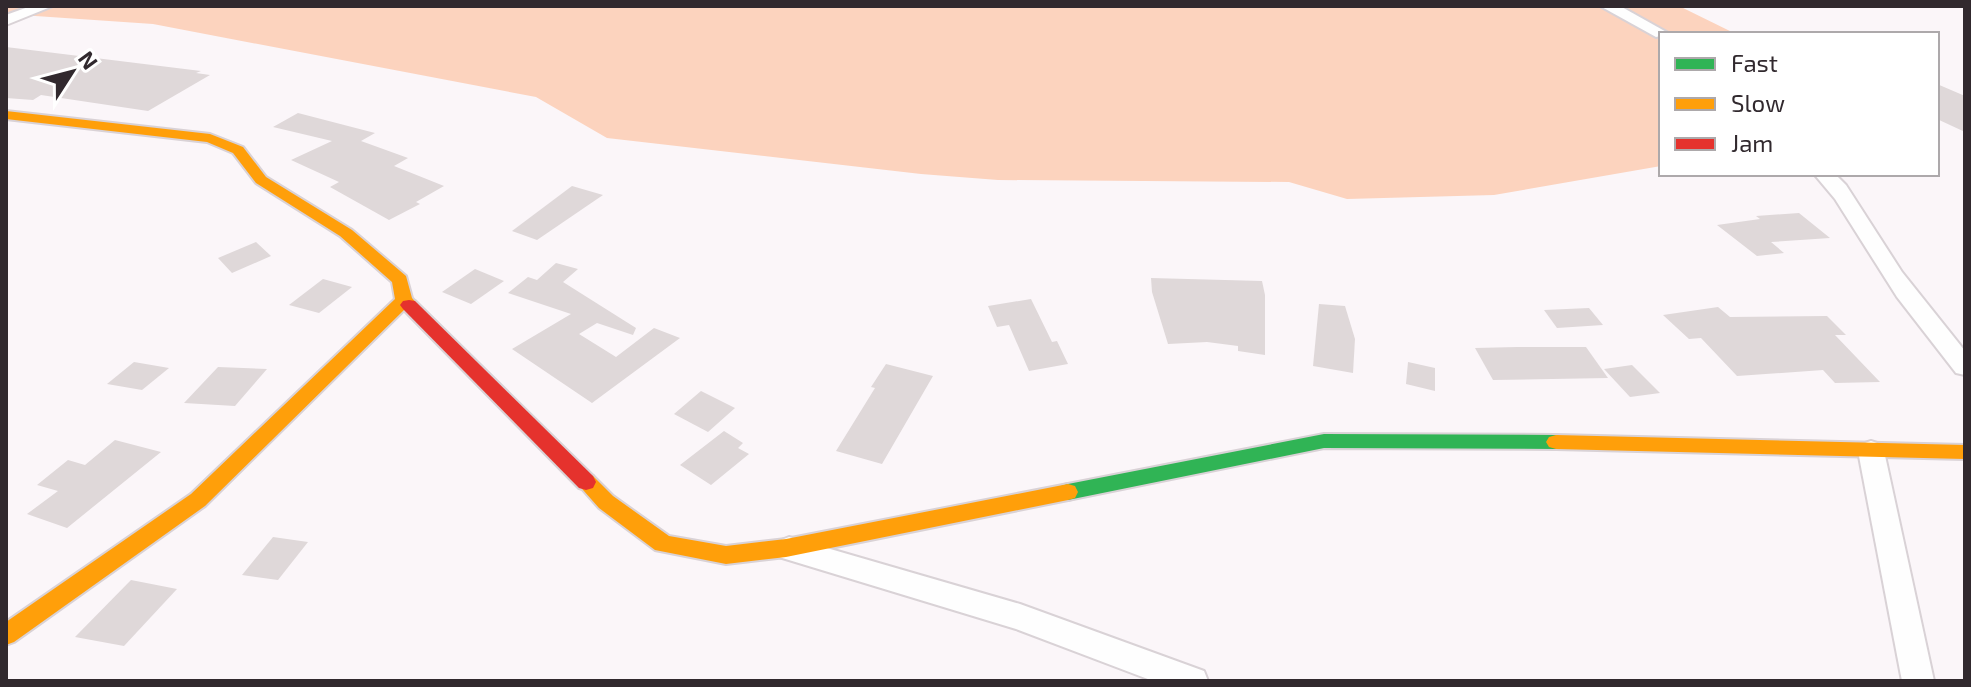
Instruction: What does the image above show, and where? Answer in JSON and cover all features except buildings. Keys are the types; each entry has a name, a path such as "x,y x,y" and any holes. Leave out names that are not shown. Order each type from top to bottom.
{"street":[{"path":"6,20 45,6"},
{"path":"1608,6 1659,32"},
{"path":"6,115 210,138 238,150 261,180 346,233 400,280 404,300 606,502 663,544 726,555 786,548 1324,441 1493,440 1965,452"},
{"path":"1826,176 1839,187 1919,313 1965,367"},
{"path":"6,635 198,500 404,300"},
{"path":"1871,451 1918,681"},
{"path":"786,548 1020,617 1192,681"}],"shaded area":[{"path":"6,6 1679,6 1732,32 1659,32 1659,166 1494,195 1347,199 1289,182 998,180 607,138 536,97 153,24 6,14"}],"traffic: fast":[{"path":"1068,492 1324,441 1556,442"}],"traffic: slow":[{"path":"6,115 210,138 238,150 261,180 346,233 400,280 404,300 409,305"},
{"path":"6,635 198,500 404,300"},
{"path":"1556,442 1965,452"},
{"path":"586,482 606,502 663,544 726,555 786,548 1068,492"}],"traffic: jam":[{"path":"409,305 586,482"}]}
